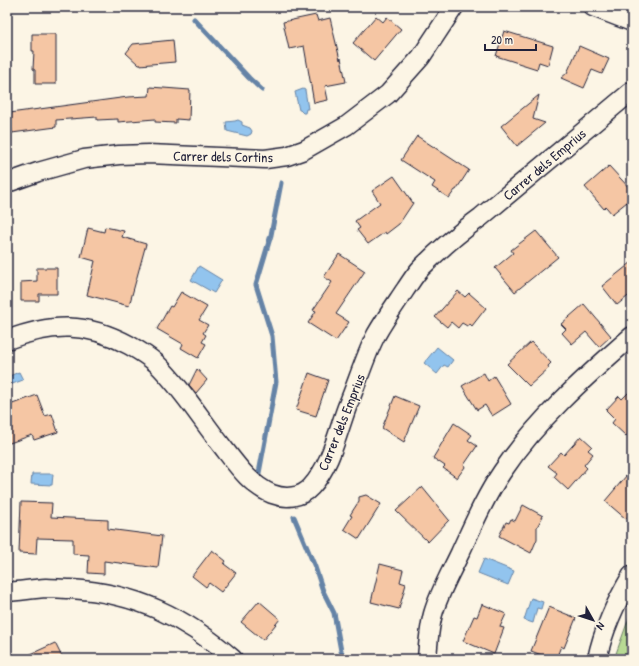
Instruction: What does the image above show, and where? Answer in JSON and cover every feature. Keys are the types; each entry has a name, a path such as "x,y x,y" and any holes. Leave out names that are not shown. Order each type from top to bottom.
{"street":[{"name":"Carrer dels Cortins","path":"7,183 38,172 84,159 119,155 148,154 265,159 287,156 304,150 346,126 388,94 421,56 454,7"},
{"path":"593,7 632,22"},
{"name":"Carrer dels Emprius","path":"7,340 26,333 53,328 74,327 96,330 119,339 155,362 195,410 237,466 254,484 279,497 292,497 302,494 310,489 327,463 376,336 388,314 420,268 459,233 481,217 632,91"},
{"path":"427,659 432,620 439,597 477,517 502,472 530,436 548,416 632,336"},
{"path":"596,659 600,643 632,575"},
{"path":"7,592 48,588 88,591 132,599 152,606 178,619 201,633 233,659"}],"green space":[{"path":"630,615 632,616 632,659 614,659"}],"water":[{"path":"303,89 305,90 308,109 306,109 305,113 299,110 295,92"},
{"path":"238,120 242,122 242,125 250,128 252,131 251,134 247,136 227,131 226,122"},
{"path":"199,266 222,280 214,293 191,280"},
{"path":"437,347 453,360 448,367 444,365 437,374 424,363"},
{"path":"19,372 23,380 7,386 7,377"},
{"path":"32,474 53,474 52,485 31,484"},
{"path":"484,559 514,571 508,585 478,573"},
{"path":"531,598 543,602 541,609 537,608 533,623 524,620"}],"building":[{"path":"316,15 318,21 330,18 346,82 325,86 328,100 314,103 304,46 289,49 283,22"},
{"path":"376,16 383,22 387,17 401,29 374,61 353,43"},
{"path":"504,31 553,46 548,65 539,62 537,69 496,56"},
{"path":"32,34 56,34 56,84 35,84"},
{"path":"173,40 175,62 139,65 126,53 133,44"},
{"path":"579,46 609,59 602,74 592,70 584,88 561,78 567,73"},
{"path":"150,87 190,90 189,120 176,119 176,123 155,122 155,119 118,122 118,119 97,120 97,117 56,120 56,127 12,133 10,113 128,97 149,96"},
{"path":"539,95 533,119 545,123 517,146 501,126"},
{"path":"417,136 469,170 449,198 432,187 435,182 401,160"},
{"path":"609,166 632,191 632,198 612,214 606,207 604,209 585,187"},
{"path":"394,176 413,203 399,224 386,234 385,232 368,244 357,230 360,228 355,221 380,203 372,191"},
{"path":"105,227 124,231 122,237 146,244 129,306 87,295 95,261 81,257 88,228 104,232"},
{"path":"536,231 558,257 515,292 495,268 513,253 511,250"},
{"path":"339,254 365,271 336,314 349,322 336,341 308,323 316,311 313,310 332,282 324,277"},
{"path":"632,262 632,293 617,305 602,286"},
{"path":"37,268 57,268 57,294 39,294 39,301 21,301 21,282 37,281"},
{"path":"458,291 465,297 469,293 486,308 472,326 470,324 467,326 462,323 458,328 451,322 447,327 435,317"},
{"path":"181,292 207,307 199,320 208,325 203,333 206,335 202,342 206,344 198,358 181,348 183,344 157,329 170,306 172,307"},
{"path":"584,304 611,336 599,347 586,332 572,344 562,333 566,329 561,324"},
{"path":"531,342 551,363 548,366 549,368 529,386 507,364"},
{"path":"197,369 207,380 196,393 189,385"},
{"path":"309,373 328,380 316,416 296,410"},
{"path":"484,373 488,381 494,376 511,404 492,416 485,405 477,410 462,386"},
{"path":"632,389 632,430 626,436 612,423 615,419 606,410 619,396 622,399"},
{"path":"37,395 45,416 52,414 58,432 34,440 32,435 7,444 7,406"},
{"path":"395,396 419,406 404,442 382,428"},
{"path":"454,423 472,435 468,440 477,446 457,478 443,468 445,466 433,458"},
{"path":"581,436 592,446 588,450 593,454 584,465 587,468 568,490 554,477 557,473 548,466 561,452 564,455"},
{"path":"632,469 632,511 626,519 605,501"},
{"path":"422,487 449,520 428,542 396,511"},
{"path":"366,495 381,504 359,539 344,529 352,516 350,515 359,501 359,497"},
{"path":"21,502 52,503 51,517 108,520 108,529 162,536 158,568 104,561 104,574 88,573 89,555 73,554 73,539 37,538 36,554 19,553"},
{"path":"523,505 543,516 537,527 537,539 531,553 499,536 506,522 509,523 511,519 515,521"},
{"path":"212,550 226,561 224,564 236,573 221,592 209,583 206,587 192,576"},
{"path":"380,564 403,570 400,582 406,584 399,609 371,602"},
{"path":"259,601 280,619 263,640 241,622"},
{"path":"482,604 506,614 500,627 504,628 494,654 463,641 474,616 477,617"},
{"path":"549,607 576,618 564,648 561,646 556,659 552,659 531,651"},
{"path":"55,643 63,659 20,659"}],"waterway":[{"path":"194,19 262,90"},
{"path":"259,473 276,382 272,336 256,285 271,235 281,183"},
{"path":"294,517 315,567 323,591 334,613 341,651 345,659"}]}
